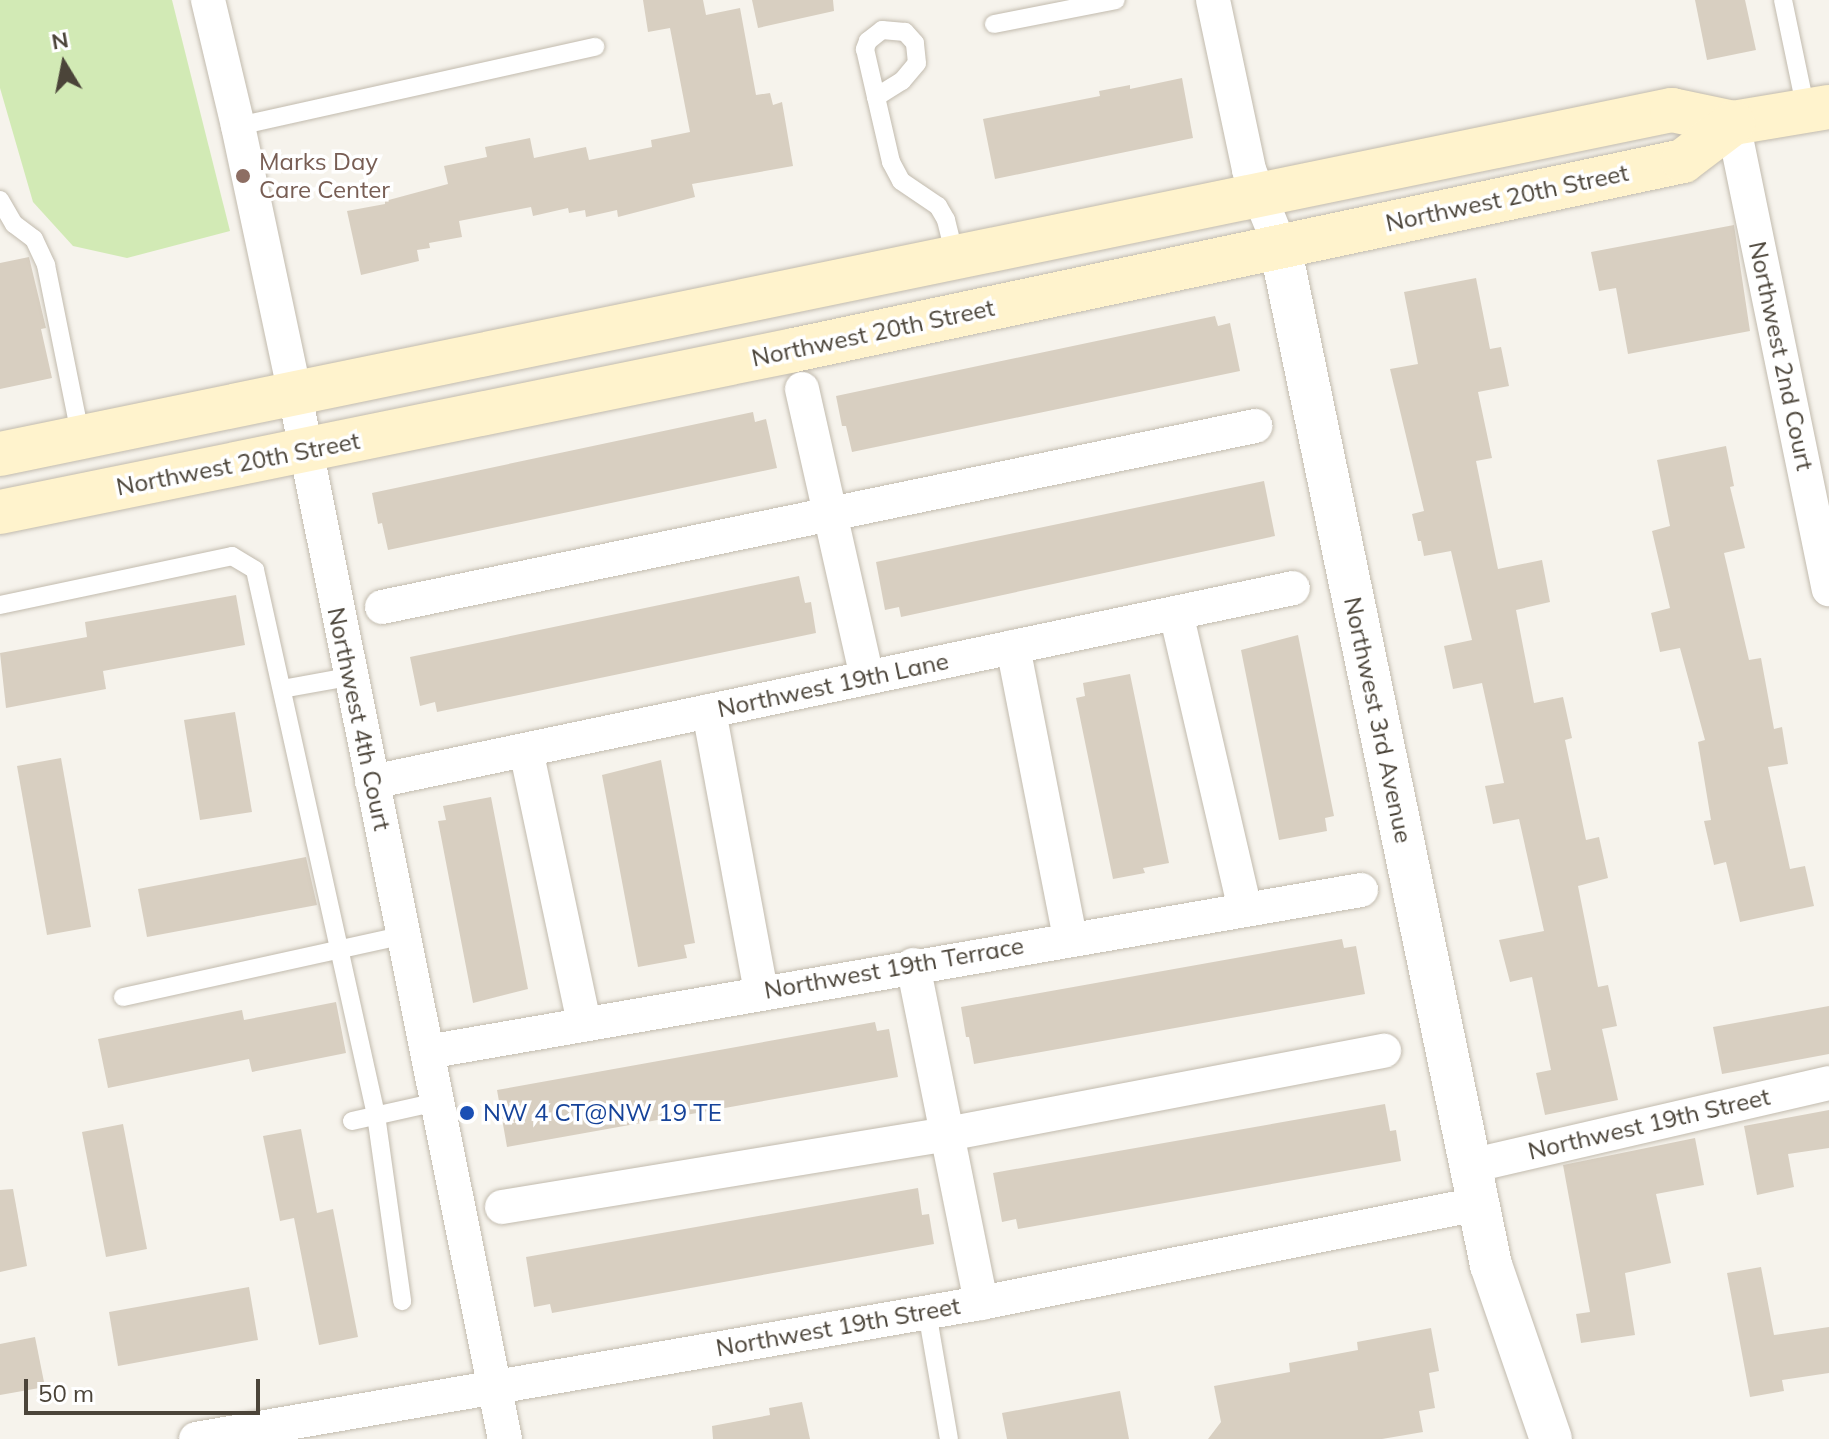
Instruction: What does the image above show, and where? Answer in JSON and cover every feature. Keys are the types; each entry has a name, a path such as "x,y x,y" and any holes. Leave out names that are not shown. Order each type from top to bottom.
{"main road":[{"name":"Northwest 20th Street","path":"0,454 1672,110 1733,123 1818,109"},
{"name":"Northwest 20th Street","path":"0,512 1683,161 1733,123"}],"street":[{"name":"Northwest 4th Court","path":"208,0 295,395 349,677 405,935 505,1439"},
{"name":"Northwest 3rd Avenue","path":"1213,0 1249,170 1280,246 1499,1294 1551,1439"},
{"name":"Northwest 2nd Court","path":"1733,123 1829,589"},
{"path":"802,389 867,678"},
{"path":"382,607 1255,426"},
{"name":"Northwest 19th Lane","path":"372,782 1293,588"},
{"path":"1176,613 1245,909"},
{"path":"1013,647 1070,938"},
{"path":"709,711 761,991"},
{"path":"526,750 584,1023"},
{"name":"Northwest 19th Terrace","path":"427,1052 761,991 1361,890"},
{"path":"913,965 981,1303"},
{"path":"502,1207 947,1134 1384,1051"},
{"name":"Northwest 19th Street","path":"196,1439 981,1303 1474,1185 1829,1083"}],"lane":[{"path":"994,24 1116,0"},
{"path":"1783,0 1818,109"},
{"path":"238,126 595,47"},
{"path":"876,97 891,162 901,181 938,206 946,220 955,257"},
{"path":"0,200 14,224 34,239 46,265 81,439"},
{"path":"0,605 232,556 255,570 376,1115 402,1301"},
{"path":"282,689 349,677"},
{"path":"123,997 405,935"},
{"path":"352,1121 437,1102"},
{"path":"927,1312 949,1439"}],"green space":[{"path":"0,0 172,0 230,231 127,258 73,246 33,202 0,88"}],"building":[{"path":"643,0 703,0 706,15 740,8 756,95 770,93 773,105 782,102 793,166 692,184 695,197 618,217 617,210 586,217 585,210 569,213 568,208 533,216 531,207 459,221 462,237 429,243 430,248 417,250 419,261 361,275 347,211 385,204 385,201 448,184 444,166 487,157 485,147 530,138 534,158 586,147 589,160 652,147 651,140 690,132 670,28 648,32"},
{"path":"752,0 833,0 834,11 758,28"},
{"path":"1695,0 1745,0 1756,50 1707,60"},
{"path":"1182,78 1193,138 995,179 983,119 1100,96 1099,91 1130,85 1130,89"},
{"path":"1734,225 1750,331 1628,354 1616,288 1599,291 1591,252"},
{"path":"29,257 46,328 41,329 52,378 0,389 0,263"},
{"path":"1476,278 1490,349 1501,347 1509,386 1478,392 1492,458 1476,461 1498,569 1542,560 1550,602 1516,610 1534,703 1563,697 1572,738 1565,740 1586,840 1599,837 1608,878 1578,886 1598,987 1608,985 1617,1026 1602,1029 1618,1100 1545,1115 1536,1073 1551,1070 1532,977 1510,982 1499,940 1544,931 1519,819 1493,824 1485,786 1504,783 1482,683 1453,689 1444,646 1472,640 1451,551 1424,556 1421,541 1418,541 1412,514 1424,511 1390,369 1418,364 1404,292"},
{"path":"1215,316 1218,326 1230,323 1240,371 852,452 846,426 842,426 836,396"},
{"path":"753,412 755,422 766,419 777,468 388,550 382,523 378,524 372,493"},
{"path":"1726,446 1734,486 1730,487 1745,548 1724,553 1749,660 1761,658 1774,729 1782,727 1788,764 1768,767 1790,869 1805,866 1814,906 1740,922 1726,862 1714,865 1704,821 1711,820 1698,742 1705,740 1680,648 1660,652 1651,613 1670,608 1652,531 1670,526 1657,460"},
{"path":"1264,481 1275,536 901,617 899,607 885,610 876,562"},
{"path":"799,576 805,603 811,602 816,633 437,712 435,702 420,706 410,657"},
{"path":"236,595 245,645 103,671 106,689 6,708 0,653 87,637 85,622"},
{"path":"1298,635 1334,816 1325,818 1327,831 1279,840 1241,650"},
{"path":"1130,674 1169,863 1143,868 1145,873 1113,879 1076,698 1085,696 1083,683"},
{"path":"235,712 252,812 200,820 184,720"},
{"path":"61,758 91,927 47,935 17,766"},
{"path":"661,760 695,943 684,945 687,958 638,967 602,775"},
{"path":"491,797 528,989 473,1003 438,821 446,820 443,806"},
{"path":"306,857 317,905 147,937 138,889"},
{"path":"1342,939 1344,948 1356,946 1365,994 974,1064 961,1007"},
{"path":"336,1002 346,1053 252,1072 249,1059 108,1088 98,1039 242,1010 244,1020"},
{"path":"1829,1006 1829,1054 1722,1074 1713,1027"},
{"path":"875,1022 877,1031 889,1029 898,1077 507,1147 497,1090"},
{"path":"1385,1104 1390,1131 1396,1130 1401,1161 1018,1229 1016,1219 1002,1222 993,1173"},
{"path":"1829,1110 1829,1148 1788,1154 1794,1187 1757,1195 1744,1126"},
{"path":"123,1124 147,1249 106,1257 82,1132"},
{"path":"301,1129 317,1213 333,1209 358,1337 319,1345 294,1218 280,1221 263,1136"},
{"path":"1695,1138 1704,1185 1656,1194 1671,1263 1625,1273 1635,1335 1581,1343 1576,1314 1590,1312 1563,1165"},
{"path":"918,1188 922,1215 929,1214 934,1244 552,1313 550,1304 534,1307 526,1257"},
{"path":"13,1189 27,1266 0,1272 0,1190"},
{"path":"1761,1267 1774,1335 1829,1327 1829,1373 1782,1380 1784,1391 1750,1397 1727,1273"},
{"path":"249,1287 258,1340 118,1366 109,1312"},
{"path":"1431,1328 1439,1371 1429,1373 1435,1408 1419,1411 1423,1432 1382,1439 1208,1439 1221,1422 1214,1386 1290,1372 1289,1363 1358,1350 1357,1342"},
{"path":"35,1337 45,1387 0,1395 0,1344"},
{"path":"1120,1391 1129,1439 1007,1439 1002,1413"},
{"path":"802,1402 810,1439 713,1439 712,1426 770,1415 769,1408"}],"place":[{"name":"Marks Day Care Center","path":"243,176"},
{"name":"NW 4 CT@NW 19 TE","path":"467,1113"}]}
